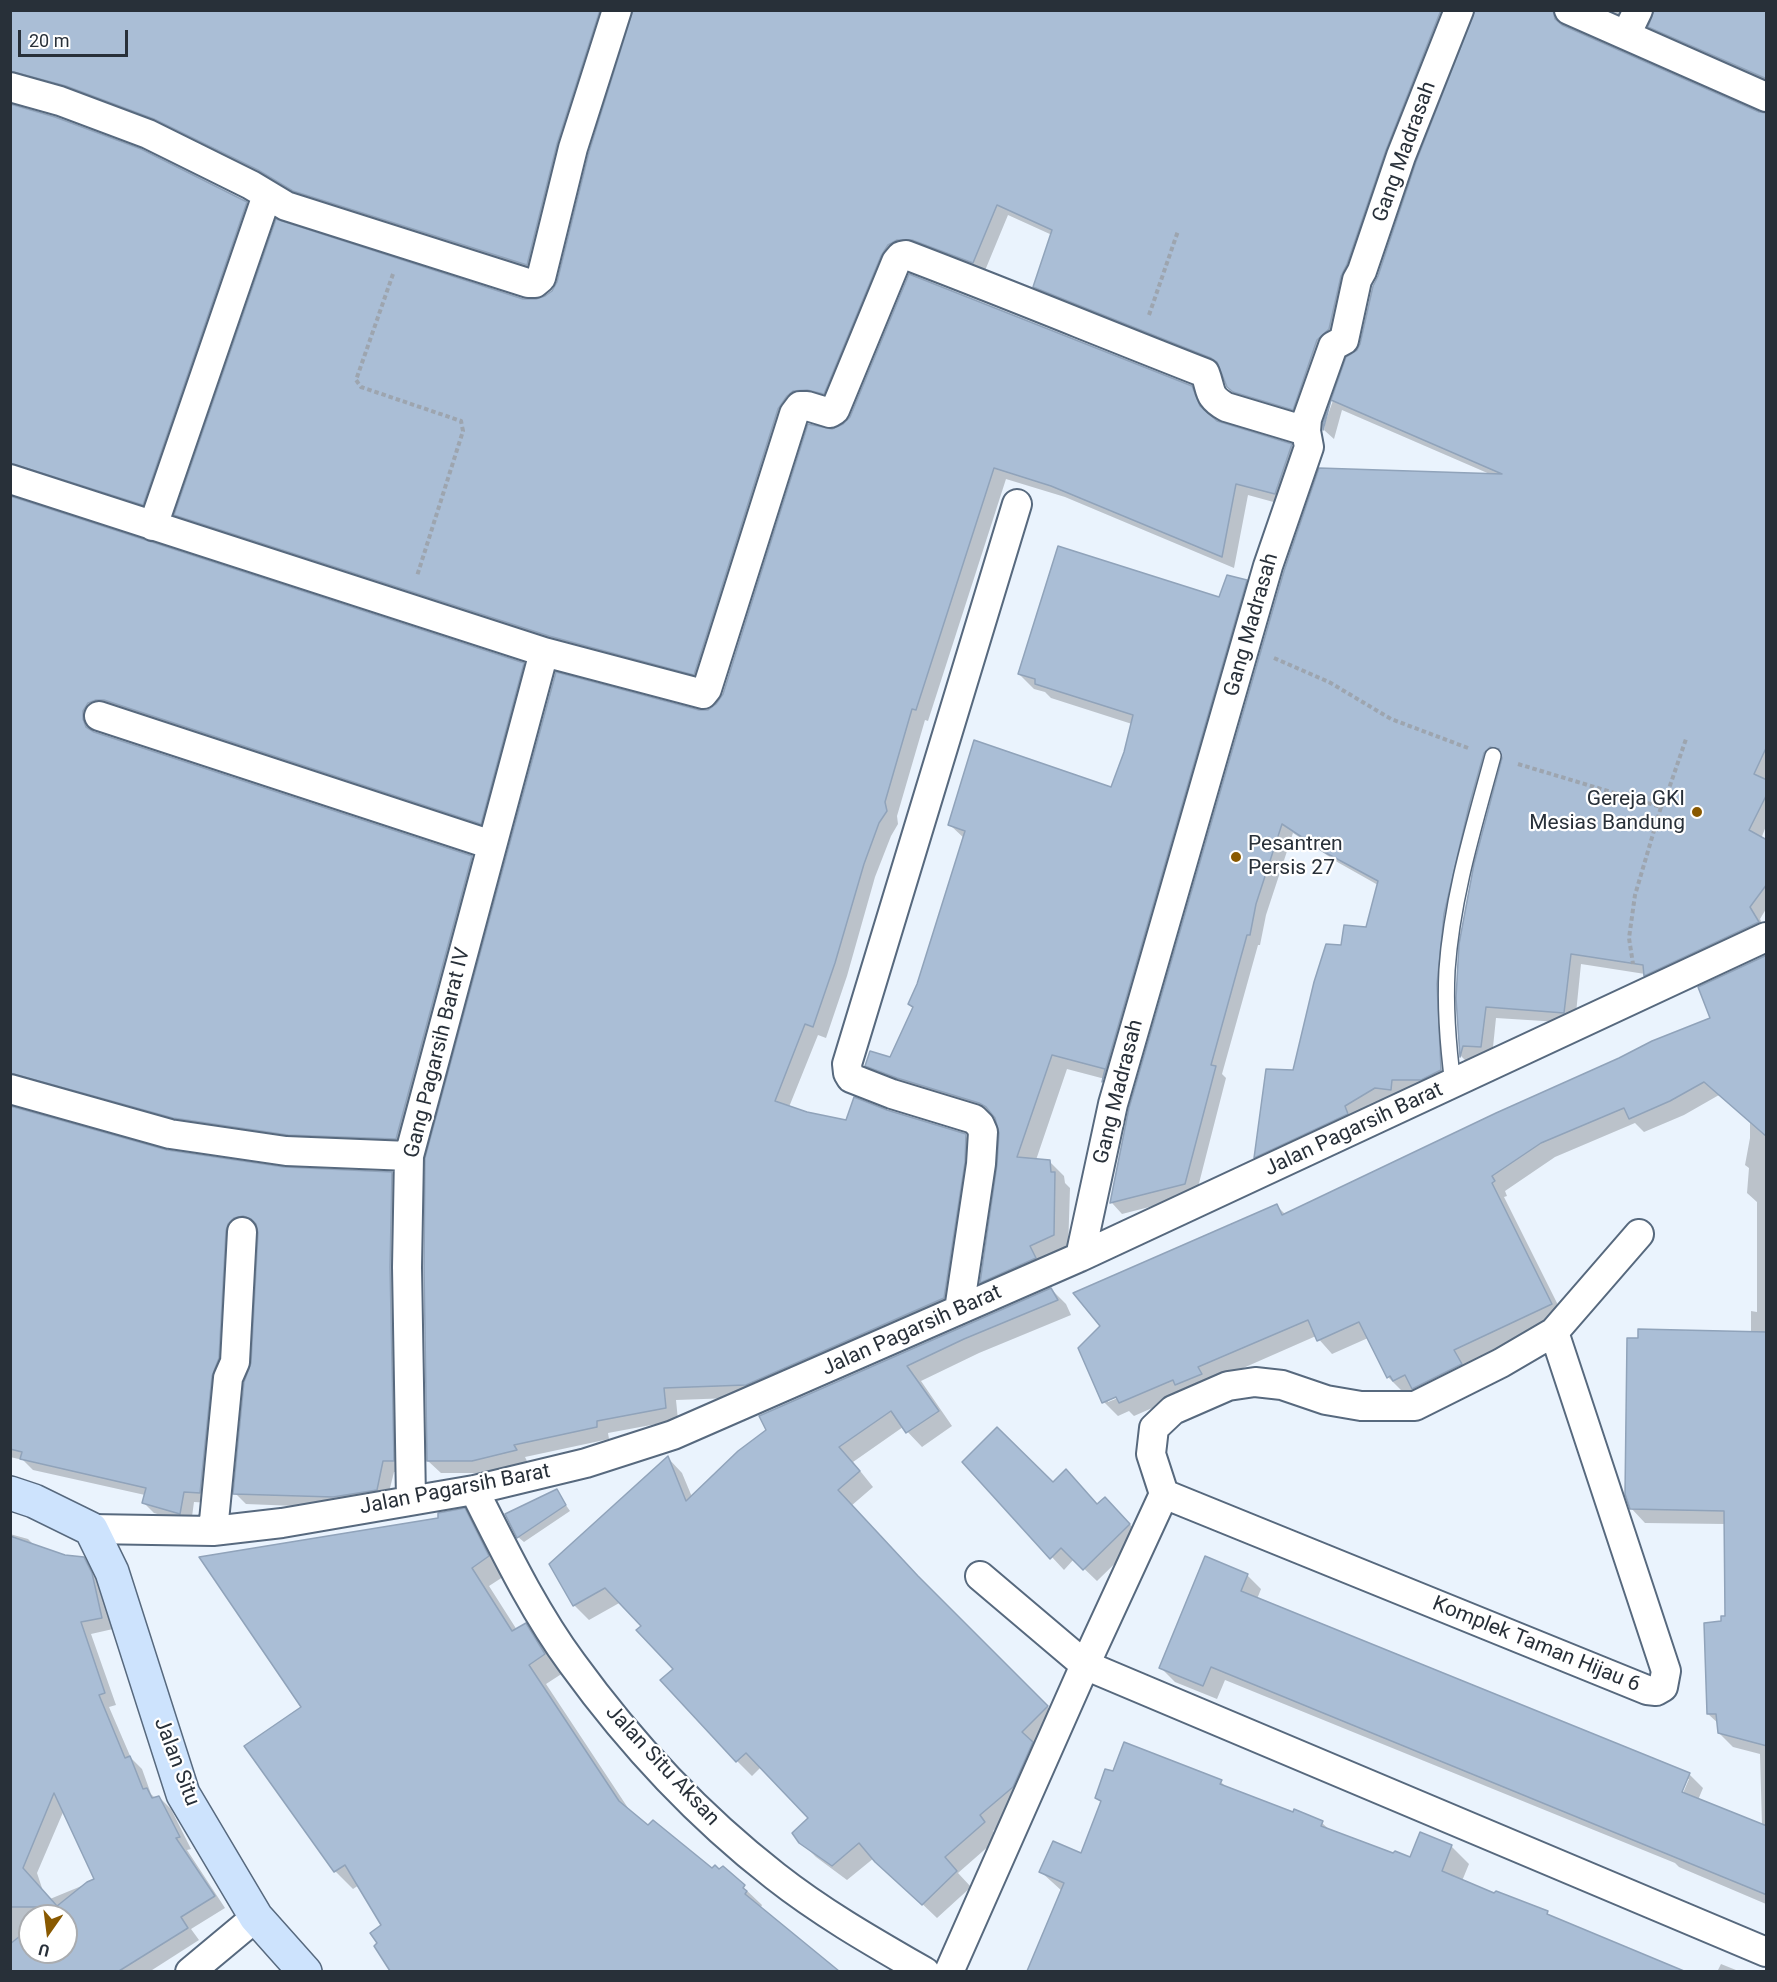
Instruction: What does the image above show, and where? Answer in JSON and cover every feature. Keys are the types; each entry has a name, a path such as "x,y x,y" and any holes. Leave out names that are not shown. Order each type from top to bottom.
{"street":[{"path":"10,87 60,101 148,134 252,185 286,206 528,284 539,280 573,148 617,10"},
{"name":"Gang Madrasah","path":"1080,1257 1113,1104 1268,566 1309,447 1306,431 1307,419 1333,346 1344,340 1357,280 1401,156 1459,10"},
{"path":"1569,10 1632,23 1767,97"},
{"path":"153,526 267,195"},
{"path":"10,480 544,652 704,694 794,414 800,406 830,413 835,410 887,284 901,256 906,255 982,284 1205,373 1211,396 1226,407 1306,431"},
{"path":"959,1310 981,1164 982,1132 980,1125 974,1119 892,1094 851,1078 847,1064 1017,504"},
{"name":"Gang Pagarsih Barat IV","path":"411,1500 407,1267 408,1156 544,652"},
{"path":"99,716 492,845"},
{"name":"Jalan Pagarsih Barat","path":"10,1493 34,1501 91,1529 213,1531 282,1523 474,1490 586,1463 673,1436 1080,1257 1767,937"},
{"path":"10,1089 170,1134 286,1151 408,1156"},
{"path":"213,1531 228,1378 235,1362 242,1232"},
{"path":"949,1971 1084,1665 1164,1494 1151,1454 1154,1428 1173,1410 1228,1386 1255,1382 1281,1385 1326,1400 1361,1406 1415,1406 1501,1363 1554,1332 1639,1234"},
{"name":"Komplek Taman Hijau 6","path":"1164,1494 1647,1690 1656,1691 1663,1687 1666,1671 1554,1332"},
{"name":"Jalan Situ Aksan","path":"474,1490 518,1578 571,1662 632,1740 700,1812 776,1877 857,1933 925,1971"},
{"name":"Jalan Situ","path":"91,1529 112,1572 183,1794 256,1917 305,1971"},
{"path":"980,1576 1084,1665 1767,1952"},
{"path":"190,1971 256,1917"}],"lane":[{"path":"1453,1084 1447,1039 1448,968 1459,888 1493,756"}],"path":[{"path":"1138,346 1178,231"},
{"path":"404,244 356,380 357,384 461,422 463,425 407,608"},
{"path":"1660,807 1664,803 1686,739"}],"building":[{"path":"10,10 600,10 557,144 527,265 293,191 258,170 154,119 66,86 10,71"},
{"path":"633,10 1441,10 1386,150 1341,276 1329,329 1317,340 1293,410 1233,392 1227,387 1217,362 1211,358 1033,287 1052,230 997,205 973,263 912,240 897,240 888,245 881,256 824,394 807,390 793,391 778,409 694,675 549,636 174,515 276,219 523,299 536,299 552,291 557,282 589,152"},
{"path":"1475,10 1553,10 1555,19 1562,25 1759,112 1767,113 1767,746 1754,774 1767,780 1767,794 1749,830 1767,840 1767,884 1750,907 1759,922 1644,976 1643,965 1571,954 1564,1013 1486,1007 1481,1047 1463,1046 1460,1057 1456,998 1459,944 1474,864 1502,758 1499,749 1490,747 1484,753 1469,806 1444,914 1437,984 1441,1070 1421,1080 1392,1080 1391,1090 1375,1088 1345,1106 1348,1114 1254,1158 1266,1069 1293,1070 1314,982 1326,944 1341,945 1344,925 1366,927 1378,881 1326,853 1282,824 1256,904 1250,935 1247,935 1211,1065 1216,1066 1185,1184 1110,1203 1129,1108 1284,571 1319,468 1502,474 1331,400 1346,357 1357,350 1360,344 1373,286 1416,162"},
{"path":"1654,10 1767,10 1767,79 1648,27"},
{"path":"10,104 55,117 141,149 247,202 143,505 10,463"},
{"path":"909,274 1192,386 1200,406 1217,421 1292,444 1275,494 1236,484 1222,557 1051,486 994,468 916,710 912,709 885,802 887,811 879,823 864,864 835,963 813,1027 805,1024 775,1101 807,1112 846,1120 854,1097 887,1110 966,1134 965,1162 944,1298 746,1385 664,1388 666,1408 597,1421 597,1427 514,1445 517,1450 472,1461 427,1461 425,1158 556,672 699,710 708,710 716,704 723,694 808,424 832,429 843,424 850,417"},
{"path":"1331,400 1323,430 1323,423"},
{"path":"10,496 524,663 481,824 104,700 88,703 83,711 86,727 94,732 472,856 396,1139 288,1135 173,1118 10,1073"},
{"path":"1058,546 1219,597 1227,575 1247,580 1102,1082 1105,1069 1052,1055 1017,1157 1050,1160 1051,1172 1055,1172 1054,1235 1030,1246 1036,1258 980,1283 997,1165 999,1133 995,1118 986,1107 979,1103 865,1066 870,1051 890,1057 913,1007 908,1004 917,984 965,831 948,825 974,740 1111,787 1124,752 1133,715 1035,684 1035,679 1018,674"},
{"path":"1767,955 1767,1137 1704,1082 1670,1101 1629,1119 1624,1108 1541,1143 1492,1176 1495,1181 1492,1183 1552,1304 1454,1350 1462,1364 1412,1389 1405,1375 1393,1381 1390,1376 1387,1378 1359,1322 1317,1341 1308,1320 1198,1367 1202,1374 1175,1385 1173,1380 1119,1403 1116,1397 1102,1403 1078,1348 1100,1326 1073,1293 1277,1204 1282,1215 1652,1041 1710,1018 1698,987"},
{"path":"10,1106 167,1150 284,1167 392,1172 390,1267 394,1461 383,1461 377,1490 333,1497 233,1494 244,1382 251,1363 258,1233 256,1224 243,1216 234,1218 228,1224 226,1231 219,1358 212,1376 200,1493 184,1492 180,1514 142,1503 146,1488 20,1459 22,1452 10,1449"},
{"path":"1051,1288 1058,1300 964,1339 907,1366 939,1411 906,1433 891,1411 839,1447 860,1471 838,1490 918,1576 1048,1706 1022,1732 1033,1742 1013,1787 980,1815 985,1822 945,1857 957,1871 922,1905 875,1862 859,1843 832,1866 799,1843 792,1833 808,1818 746,1753 736,1762 660,1680 673,1669 636,1630 641,1626 605,1588 573,1606 549,1564 668,1456 686,1501 738,1451 766,1430 759,1416"},
{"path":"1638,1329 1767,1332 1767,1746 1718,1733 1716,1714 1707,1714 1704,1623 1721,1621 1721,1616 1725,1616 1724,1511 1630,1509 1625,1494 1627,1338 1638,1338"},
{"path":"997,1427 1053,1482 1066,1469 1097,1504 1105,1497 1130,1524 1083,1570 1061,1548 1050,1559 962,1462"},
{"path":"557,1489 566,1505 517,1538 505,1514"},
{"path":"465,1508 489,1556 472,1568 512,1631 526,1623 545,1654 529,1665 619,1801 648,1825 653,1820 712,1868 715,1865 719,1869 723,1866 745,1885 743,1888 747,1891 745,1894 839,1971 390,1971 374,1946 377,1943 370,1933 381,1925 345,1865 334,1872 244,1746 301,1707 199,1557 438,1518 438,1513"},
{"path":"10,1536 65,1555 84,1557 92,1573 102,1618 81,1622 105,1693 99,1695 125,1758 130,1756 143,1789 147,1788 152,1798 159,1796 180,1837 176,1838 215,1896 181,1917 188,1928 119,1971 10,1971 10,1944 18,1938 18,1964 78,1964 78,1904 60,1904 94,1879 54,1793 23,1868 55,1904 18,1904 18,1907 10,1907"},
{"path":"1205,1556 1248,1574 1241,1591 1690,1773 1682,1792 1767,1826 1767,1895 1211,1667 1203,1686 1159,1668"},
{"path":"1124,1742 1222,1780 1220,1784 1293,1812 1294,1809 1323,1821 1321,1826 1393,1853 1395,1851 1410,1857 1420,1832 1452,1845 1442,1871 1494,1893 1496,1891 1548,1911 1547,1914 1684,1971 1027,1971 1064,1883 1039,1872 1053,1841 1081,1853 1101,1801 1095,1798 1105,1769 1113,1771"}],"place":[{"name":"Gereja GKI Mesias Bandung","path":"1697,812"},
{"name":"Pesantren Persis 27","path":"1236,857"}]}
